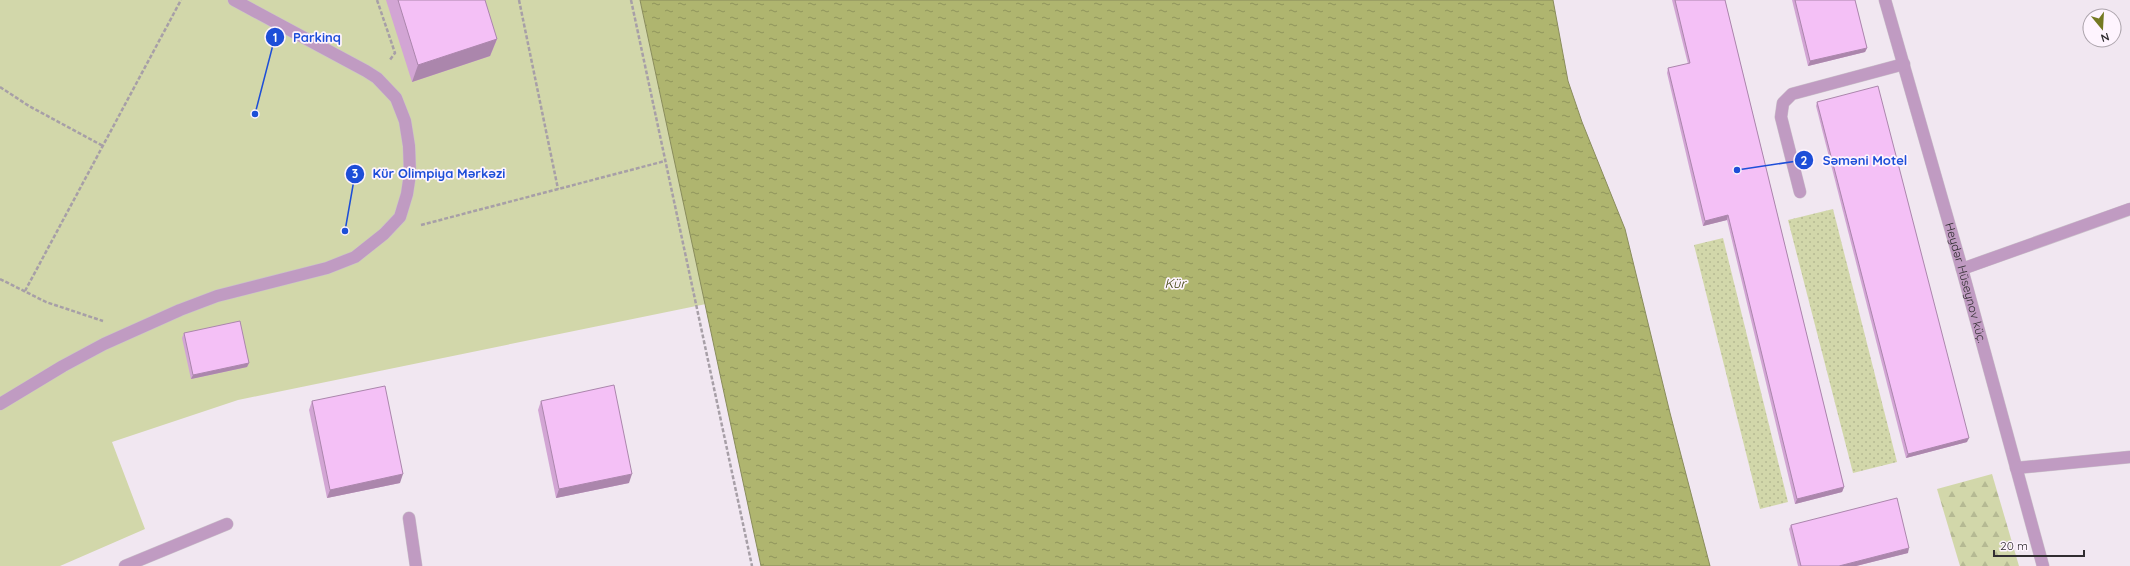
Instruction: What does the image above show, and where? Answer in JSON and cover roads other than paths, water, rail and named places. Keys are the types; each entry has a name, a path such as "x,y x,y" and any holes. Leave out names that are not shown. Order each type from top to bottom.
{"street":[{"path":"0,404 63,366 136,330 217,296 327,268 355,257 384,234 400,217 408,194 410,174 409,146 405,121 396,98 377,78 234,0"},
{"name":"Heydər Hüseynov küç.","path":"1885,0 1962,269 2043,566"},
{"path":"1800,192 1781,117 1783,103 1792,94 1904,64"},
{"path":"1962,269 2130,209"},
{"path":"2016,468 2130,457"},
{"path":"409,518 416,566"},
{"path":"125,566 227,524"}],"water":[{"name":"Kür","path":"640,0 1553,0 1568,81 1582,122 1625,229 1670,413 1710,566 761,566"}],"place":[{"name":"Parkinq","path":"255,114"},
{"name":"Səməni Motel","path":"1737,170"},
{"name":"Kür Olimpiya Mərkəzi","path":"345,231"}]}
